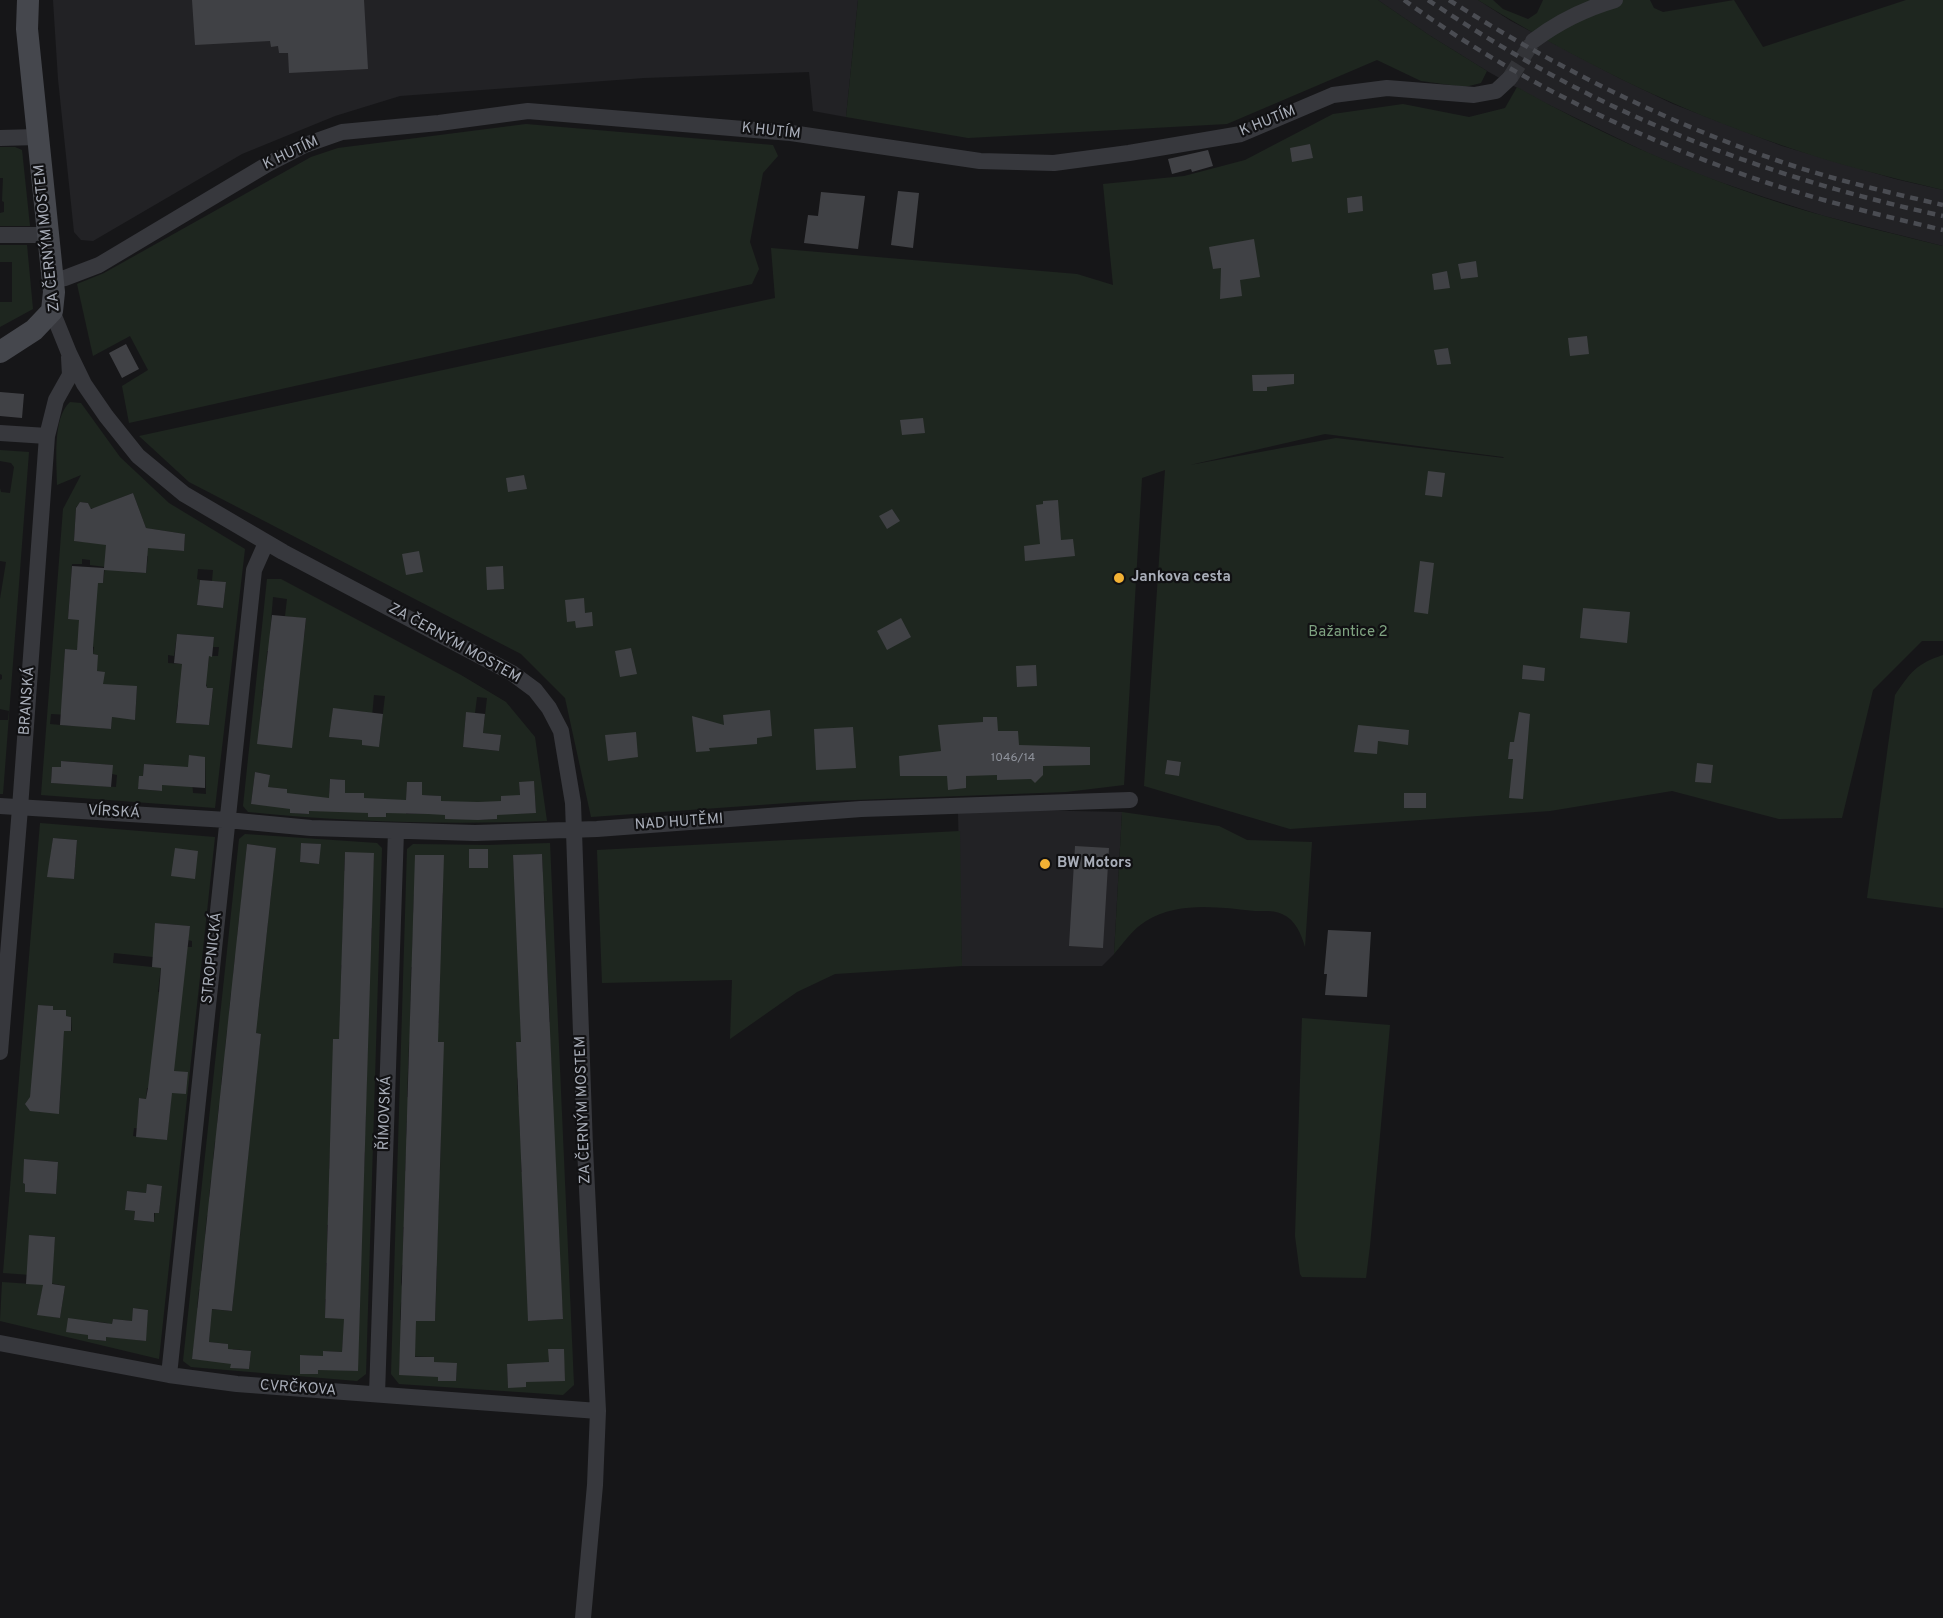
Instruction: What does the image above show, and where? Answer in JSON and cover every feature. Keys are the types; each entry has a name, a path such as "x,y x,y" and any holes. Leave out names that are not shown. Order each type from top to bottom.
{"street":[{"name":"ZA ČERNÝM MOSTEM","path":"28,0 27,28 54,292 52,311 84,384 106,416 138,456 184,494 266,543 512,673 536,690 561,731 573,803 598,1411 595,1485 583,1618"},
{"path":"1533,41 1555,24 1615,0"},
{"name":"K HUTÍM","path":"52,280 66,278 99,265 268,164 305,145 342,132 439,123 528,111 791,133 980,160 1054,163 1241,134 1333,95 1387,88 1474,95 1496,91 1510,78"},
{"path":"0,138 38,137"},
{"path":"0,235 47,235"},
{"path":"0,352 34,330 52,311"},
{"name":"BRANSKÁ","path":"0,1052 47,436 56,400 70,375 69,354"},
{"path":"0,433 47,436"},
{"name":"STROPNICKÁ","path":"169,1375 254,570 266,543"},
{"name":"NAD HUTĚMI","path":"227,820 311,828 475,833 574,830 861,808 1130,800"},
{"name":"VÍRSKÁ","path":"0,806 227,820"},
{"name":"ŘÍMOVSKÁ","path":"377,1394 396,831"},
{"name":"CVRČKOVA","path":"0,1343 169,1375 237,1384 598,1411"}],"shaded area":[{"path":"53,0 858,0 846,117 813,111 809,72 644,78 400,96 335,116 242,154 93,241 81,240 74,232 58,79"},
{"path":"1378,0 1478,0 1511,21 1673,104 1782,146 1895,179 1943,190 1943,246 1824,216 1708,178 1650,154 1539,100 1487,71"},
{"path":"973,809 1122,812 1114,954 1102,966 962,966 958,813"}],"green space":[{"path":"858,0 1378,0 1487,71 1481,83 1465,87 1421,81 1377,60 1227,124 968,138 846,117"},
{"path":"1478,0 1493,0 1503,9 1528,19 1537,13 1543,0 1650,0 1654,8 1663,12 1734,0 1763,47 1906,0 1943,0 1943,190 1821,158 1741,131 1625,81 1514,22"},
{"name":"Bažantice 2","path":"1517,87 1637,148 1730,186 1807,211 1943,246 1943,641 1922,641 1873,690 1842,818 1779,819 1672,791 1550,811 1290,829 1144,786 1165,470 1142,478 1124,785 1066,792 802,802 591,817 565,698 521,654 189,482 139,436 775,298 771,248 1077,274 1113,285 1103,184 1184,176 1245,160 1333,114 1403,104 1469,117 1505,108","holes":["1325,434 1503,457 1336,438 1190,465"]},
{"path":"526,124 773,145 778,156 763,173 750,242 759,269 752,284 129,423 122,386 148,370 130,336 93,356 77,284 104,273 311,157 338,148"},
{"path":"0,147 15,147 22,150 30,226 0,226 0,213 4,212 4,202 2,201 3,178 0,178"},
{"path":"0,245 27,245 33,309 0,327 0,302 12,302 12,262 0,262"},
{"path":"70,402 81,403 120,457 169,503 245,549 215,808 41,795 63,509 81,475 57,485 58,429 64,409","holes":["133,493 146,528 185,534 184,551 133,546 115,500","81,502 88,503 90,508 100,509 97,543 74,541 76,507","131,555 148,556 146,573 129,572","82,559 90,560 90,565 105,567 103,583 95,583 68,619 72,564 82,564","198,569 213,570 212,581 226,582 223,608 197,605 200,580 197,579","177,634 214,637 213,647 219,647 218,656 209,656 208,666 168,663 168,655 174,656","77,646 94,647 93,654 98,655 92,671 104,672 62,698 65,649 77,650","186,683 207,685 207,688 213,689 209,725 176,723 177,706","137,686 135,719 112,717 111,729 89,727 90,717","51,714 71,715 71,726 50,724","190,755 205,758 206,794 193,793","62,761 112,765 112,774 117,775 116,787 51,783 52,767 61,767","144,764 164,765 166,785 162,785 161,791 138,789 138,785 142,785"]},
{"path":"0,450 29,452 3,794 0,794 0,720 8,720 9,711 0,709 2,675 0,674 0,599 6,562 0,561 0,488 1,492 10,493 14,467 11,463 0,461"},
{"path":"267,579 281,579 461,675 506,702 535,737 547,821 435,823 360,820 248,812 243,806","holes":["273,597 287,599 285,616 306,619 304,637 294,636 300,673 266,670 267,651 272,652 270,633","263,689 298,693 261,707","374,695 385,696 379,746 362,745 362,740 330,737 333,709 365,712 371,727","477,697 487,698 483,733 500,735 499,751 463,747 466,713 475,713","255,772 269,775 268,787 287,789 287,796 310,796 309,814 290,813 290,807 251,804","330,779 345,780 345,793 364,793 364,801 387,799 386,817 368,817 368,811 329,793","407,782 422,782 422,795 440,796 441,803 463,802 463,819 445,819 445,814 406,814","519,782 534,782 536,813 497,814 497,819 479,820 501,803 520,795"]},
{"path":"1943,655 1943,908 1867,898 1895,695 1915,670 1926,662"},
{"path":"1122,812 1219,826 1247,840 1312,842 1305,947 1300,932 1294,924 1279,913 1199,907 1171,910 1146,921 1114,954"},
{"path":"40,823 215,837 159,1359 0,1321 2,1282 31,1284 31,1275 3,1273","holes":["53,838 77,840 74,879 48,876","155,923 190,926 188,940 192,941 192,947 183,947","114,953 153,957 152,967 113,963","161,967 176,994 158,992","38,1005 53,1006 53,1010 66,1011 66,1016 71,1017 72,1031 64,1031 62,1058 34,1055","32,1082 61,1085 59,1113 29,1110 26,1103 30,1098","147,1088 158,1089 171,1098 167,1140 133,1136 134,1128 143,1129 145,1111 138,1110 139,1098 146,1099","25,1159 58,1162 56,1194 25,1192 23,1183","147,1185 162,1186 159,1213 155,1213 154,1222 134,1220 135,1211 125,1210 127,1191 146,1193","29,1235 55,1237 53,1260","50,1283 65,1286 60,1318 37,1314 42,1292 48,1292","134,1308 148,1310 145,1341 106,1336 105,1341 88,1339 89,1321 107,1323 112,1326 113,1319 132,1321"]},
{"path":"960,831 962,966 835,974 797,992 730,1039 732,980 602,983 597,850"},
{"path":"245,834 377,843 382,848 366,1374 357,1381 191,1367 183,1361 239,839","holes":["301,843 320,844 319,864 300,862","247,844 275,848 274,866 245,863","345,853 374,853 373,872 344,871","243,883 272,885 270,904 262,903 261,921 268,922 266,940 237,937 239,919 244,919 246,901 241,901","344,890 372,891 372,910 367,910 367,928 372,928 371,947 342,946 343,927 350,927 350,909 343,909","235,957 264,960 262,978 254,978 252,995 260,996 258,1015 229,1011 231,993 236,993 238,975 233,975","341,965 370,966 370,984 365,984 364,1002 369,1003 369,1021 340,1020 340,1002 348,1001 348,984 341,983","227,1030 261,1034 259,1052 249,1052 247,1069 257,1071 255,1089 221,1085 223,1067 228,1067 230,1050 225,1049","333,1039 368,1040 367,1059 362,1059 362,1076 367,1077 366,1095 332,1094 332,1076 342,1076 343,1058 333,1058","219,1105 253,1108 251,1127 241,1126 239,1143 249,1145 247,1163 213,1159 215,1141 220,1141 222,1124 217,1123","331,1114 366,1115 365,1133 360,1133 360,1151 365,1152 364,1170 329,1169 330,1150 340,1150 341,1133 331,1132","211,1179 245,1182 243,1201 233,1200 232,1218 241,1219 240,1237 205,1234 207,1215 212,1215 214,1198 209,1197","329,1188 363,1189 363,1207 358,1208 357,1225 362,1226 361,1245 327,1243 327,1225 338,1225 338,1207 328,1207","203,1253 237,1256 235,1275 225,1274 223,1292 234,1293 232,1311 197,1308 199,1289 204,1290 206,1272 201,1271","326,1263 361,1264 360,1282 355,1282 355,1300 360,1301 359,1319 325,1318 325,1299 335,1299 336,1282 326,1281","196,1328 210,1329 209,1342 228,1344 227,1351 233,1349 251,1351 249,1369 231,1368 231,1362 192,1359","343,1338 358,1339 357,1371 318,1368 318,1374 300,1374 300,1355 318,1356 318,1358 323,1358 324,1351 342,1352"]},
{"path":"550,843 574,1385 563,1395 399,1384 391,1374 407,849 413,844","holes":["469,849 488,849 488,868 469,868","542,854 543,872 514,874 513,855","415,855 444,855 415,873","544,892 546,947 515,893","414,893 443,893 441,949 412,948 413,929 418,929 413,911","547,966 550,1022 521,1023 518,967","411,967 440,968 440,986 432,1004 439,1005 439,1023 410,1022","550,1041 553,1096 518,1097 517,1079 527,1061 517,1061 516,1042","409,1042 443,1042 442,1098 407,1097","407,1116 441,1117 440,1172 405,1171 406,1153 410,1152 406,1134","519,1116 555,1152 556,1171 521,1172 521,1153 530,1135 520,1135","405,1190 439,1192 437,1247 403,1246 403,1227 408,1227 409,1210 404,1209","402,1265 437,1266 435,1321 400,1320 401,1302 406,1302 401,1283","562,1301 563,1319 528,1321","549,1349 563,1349 565,1381 526,1381 526,1387 508,1387 507,1364 549,1363","400,1356 433,1357 434,1364 457,1363 456,1381 438,1381 438,1375 399,1375"]},
{"path":"1302,1018 1390,1025 1366,1278 1302,1277 1300,1274 1295,1236"}],"building":[{"path":"192,0 364,0 368,69 289,73 288,53 279,53 278,46 271,47 270,41 195,45"},
{"path":"1310,144 1313,158 1292,162 1290,148"},
{"path":"1208,150 1213,166 1192,172 1191,169 1172,174 1168,159"},
{"path":"898,191 919,193 913,248 891,245"},
{"path":"821,192 865,196 858,249 804,243 808,215 818,216"},
{"path":"1362,196 1363,211 1348,213 1347,198"},
{"path":"1254,239 1260,277 1240,280 1242,296 1220,299 1221,268 1213,269 1209,247"},
{"path":"1476,261 1478,277 1461,279 1458,264"},
{"path":"1447,271 1450,288 1434,290 1432,274"},
{"path":"1587,336 1589,354 1570,356 1568,338"},
{"path":"126,344 139,369 122,378 109,353"},
{"path":"1448,348 1451,364 1437,365 1434,350"},
{"path":"1294,374 1294,384 1267,387 1267,391 1253,391 1252,375"},
{"path":"0,392 24,394 22,418 0,416"},
{"path":"923,418 925,433 902,435 900,420"},
{"path":"1428,471 1445,473 1442,497 1425,495"},
{"path":"524,475 527,489 508,492 506,478"},
{"path":"133,493 146,528 185,534 184,551 148,548 146,573 104,570 103,583 98,583 93,647 93,654 98,655 97,671 105,672 103,684 137,686 135,720 112,717 111,729 60,725 65,649 77,650 79,620 68,619 72,566 104,568 106,545 74,541 76,508 80,502 88,503 91,509"},
{"path":"1058,500 1061,540 1073,539 1075,556 1025,561 1024,546 1040,544 1036,505 1043,504 1043,501"},
{"path":"892,509 900,521 887,529 879,516"},
{"path":"419,551 423,572 406,575 402,554"},
{"path":"1420,561 1434,563 1428,614 1414,612"},
{"path":"503,566 504,589 487,590 486,567"},
{"path":"200,580 226,582 223,608 197,605"},
{"path":"584,598 585,613 592,612 593,626 576,628 575,621 567,622 565,600"},
{"path":"1583,608 1630,612 1627,643 1580,638"},
{"path":"272,615 306,618 292,748 257,744"},
{"path":"901,618 911,637 887,650 877,631"},
{"path":"177,634 214,637 212,657 209,656 206,685 207,688 213,688 209,725 176,723 182,664 174,663"},
{"path":"631,648 637,674 620,677 615,651"},
{"path":"1036,665 1037,686 1017,687 1016,666"},
{"path":"1523,665 1545,668 1544,681 1522,679"},
{"path":"333,708 383,714 379,747 362,745 362,740 329,737"},
{"path":"770,710 772,736 757,738 757,744 709,748 710,751 696,752 692,716 724,725 723,715"},
{"path":"466,712 485,714 483,733 501,735 499,751 463,747"},
{"path":"1519,712 1530,714 1523,799 1509,798 1513,759 1508,759 1510,742 1514,742"},
{"path":"983,717 997,717 998,731 1018,731 1019,745 1090,747 1090,765 1043,766 1043,775 1035,783 1031,779 997,780 997,775 966,776 966,788 948,790 947,776 900,776 899,756 941,751 938,725 983,722"},
{"path":"1358,725 1409,730 1408,745 1378,741 1377,754 1354,752"},
{"path":"853,727 856,768 816,770 814,729"},
{"path":"636,732 638,757 608,761 605,735"},
{"path":"189,755 205,757 205,788 162,785 162,791 138,789 139,776 143,776 144,764 188,767"},
{"path":"1167,760 1181,762 1179,776 1165,774"},
{"path":"61,761 113,765 111,787 51,783 52,767 61,767"},
{"path":"1697,763 1713,765 1711,783 1695,782"},
{"path":"255,772 270,775 268,787 287,789 287,793 329,798 330,779 345,780 345,793 364,793 364,798 406,800 407,782 422,782 422,795 441,796 441,801 478,802 501,801 501,796 520,795 519,782 534,781 536,813 497,815 497,819 478,820 445,819 445,815 428,814 386,813 386,817 368,817 368,813 309,811 309,814 290,813 290,809 251,804"},
{"path":"1404,793 1426,793 1426,808 1404,808"},
{"path":"53,838 77,840 74,879 47,877"},
{"path":"301,843 321,844 319,864 300,862"},
{"path":"247,844 276,848 256,1033 261,1034 232,1311 212,1309 209,1342 228,1344 228,1349 251,1351 249,1369 230,1368 231,1364 192,1359"},
{"path":"1075,846 1109,848 1103,948 1069,946"},
{"path":"175,848 198,851 195,879 171,876"},
{"path":"469,849 488,849 488,868 469,868"},
{"path":"345,852 374,853 358,1371 318,1370 318,1374 300,1374 300,1355 323,1356 323,1351 342,1352 344,1319 325,1318 333,1039 339,1039"},
{"path":"542,854 563,1319 528,1321 516,1042 521,1042 513,855"},
{"path":"415,855 444,855 438,1042 444,1042 435,1321 416,1321 415,1357 434,1357 434,1362 457,1363 456,1381 438,1381 438,1377 399,1375"},
{"path":"155,923 190,926 174,1071 188,1072 186,1094 172,1093 167,1140 136,1137 139,1098 146,1099 148,1088 159,993 161,968 152,967"},
{"path":"1328,930 1371,932 1367,997 1325,995 1327,974 1324,974"},
{"path":"38,1005 53,1006 53,1010 66,1010 66,1016 71,1017 71,1031 64,1031 59,1114 30,1111 25,1104 30,1097"},
{"path":"24,1159 58,1162 56,1194 25,1192"},
{"path":"147,1184 162,1186 159,1213 154,1213 154,1222 134,1220 135,1211 125,1210 127,1191 146,1193"},
{"path":"29,1235 55,1237 52,1284 65,1286 60,1318 37,1315 43,1285 26,1284"},
{"path":"133,1308 148,1310 146,1341 106,1337 106,1341 88,1339 88,1335 66,1332 68,1318 112,1324 113,1319 132,1321"},
{"path":"548,1349 564,1349 565,1381 526,1382 526,1387 508,1388 507,1364 549,1362"}],"tunnel":[{"path":"1510,78 1533,41"}],"railway":[{"path":"1404,0 1489,56 1625,127 1720,166 1789,190 1943,230"},
{"path":"1428,0 1542,70 1631,115 1696,142 1801,179 1943,216"},
{"path":"1449,0 1567,69 1691,127 1776,160 1817,173 1943,205"}],"place":[{"name":"Jankova cesta","path":"1119,578"},
{"name":"BW Motors","path":"1045,864"}]}
